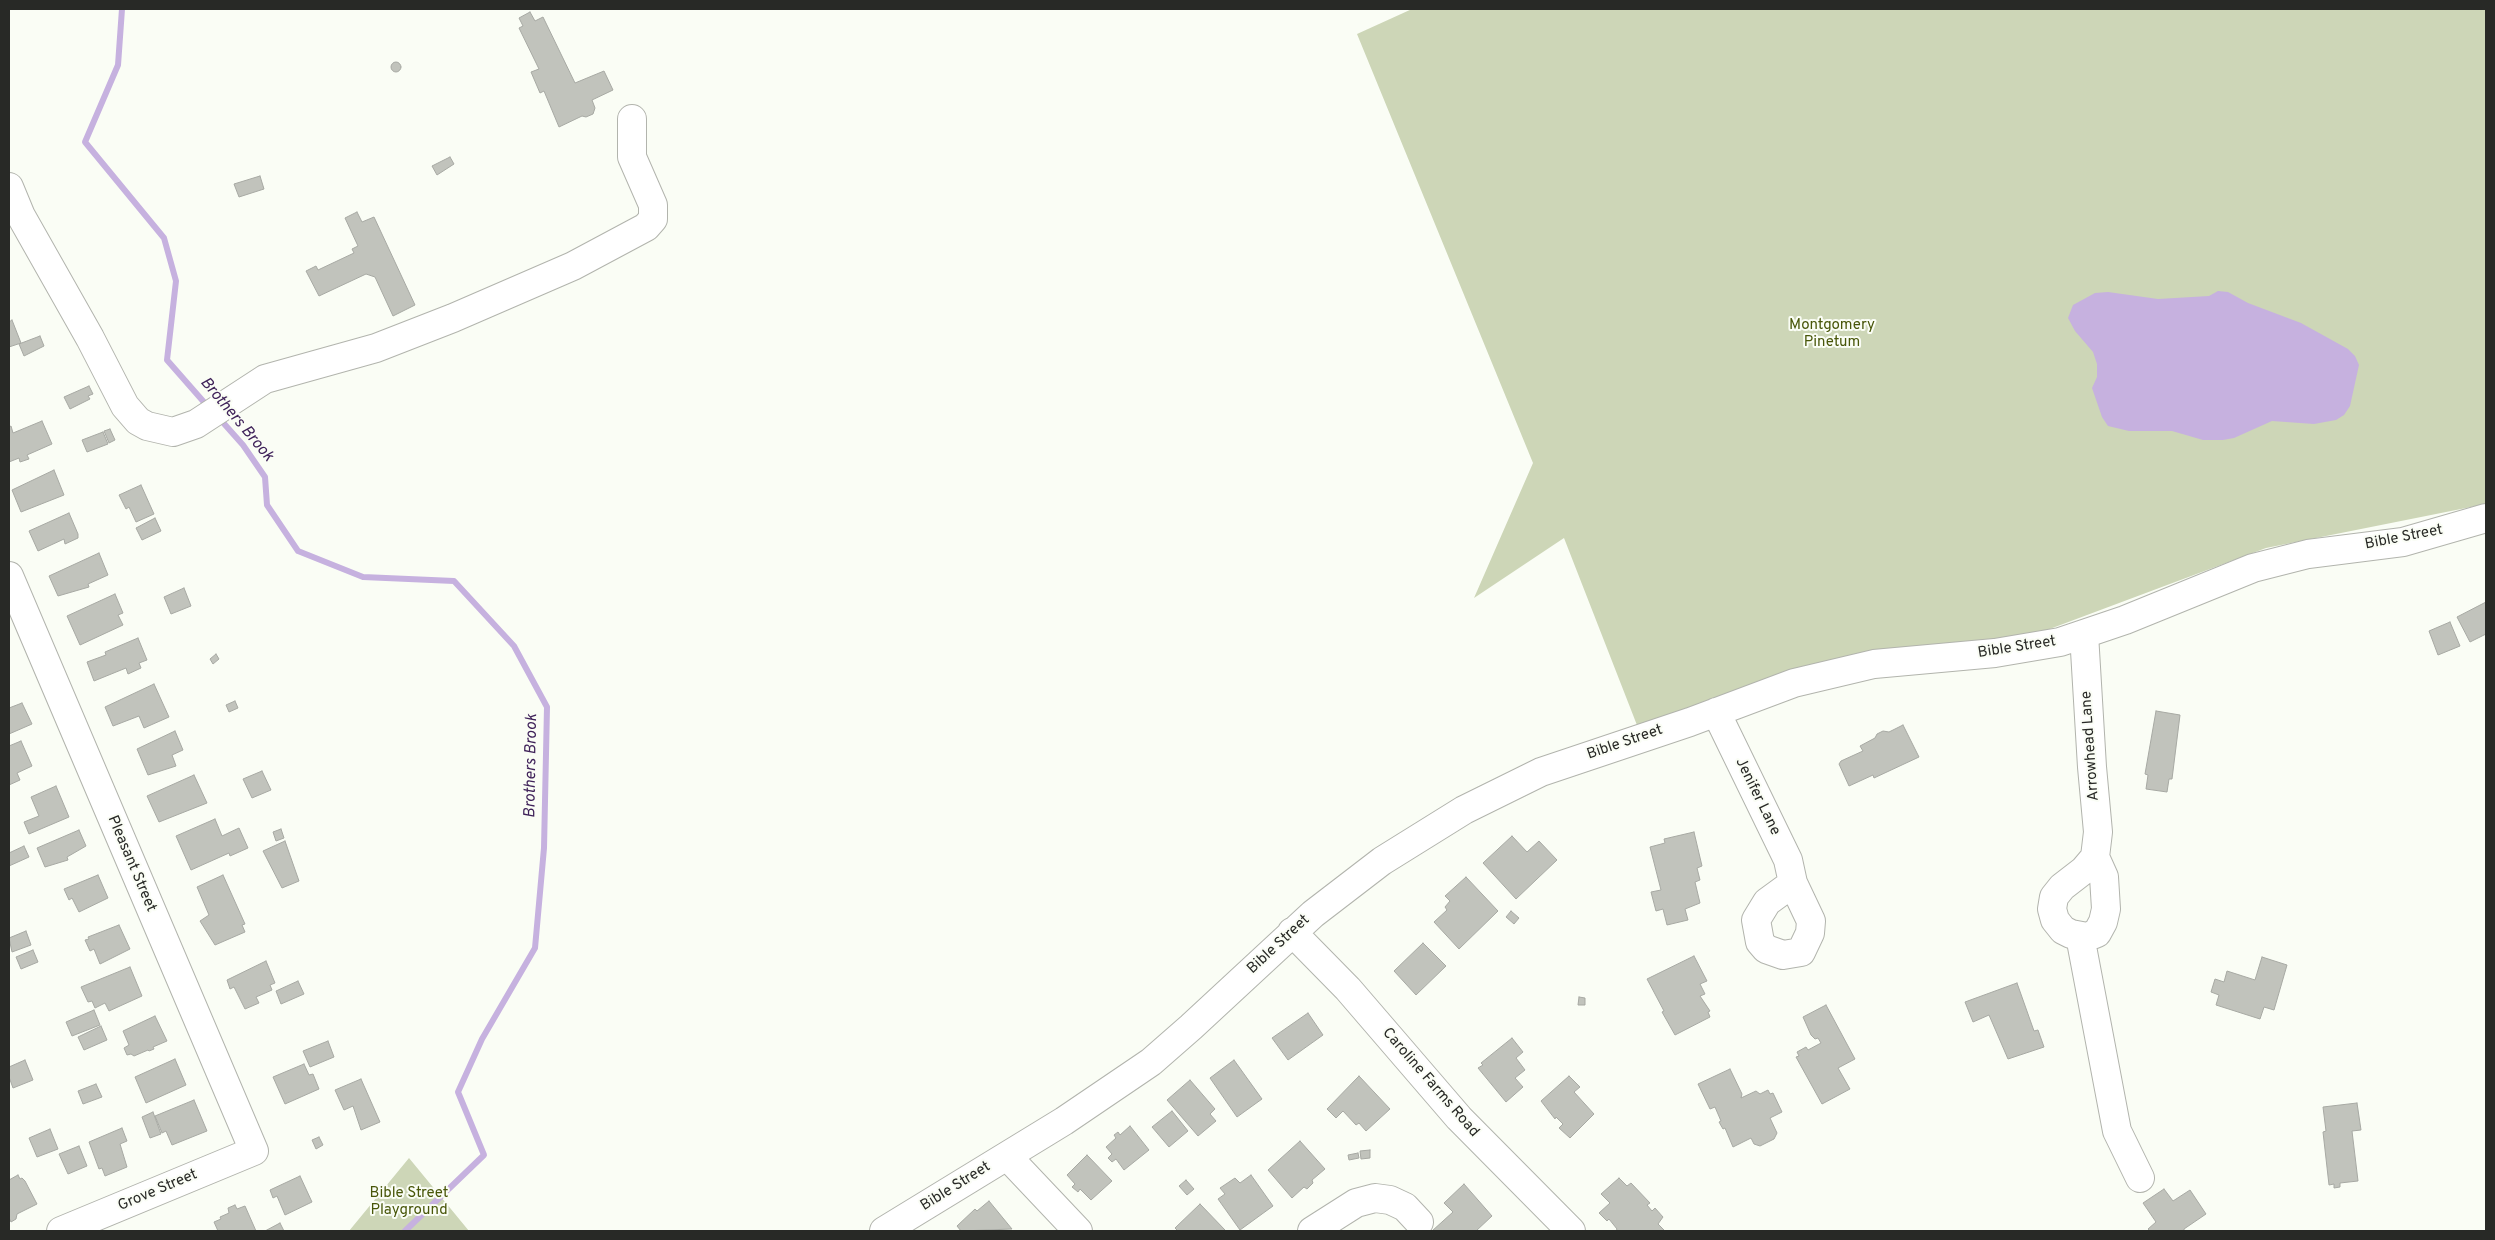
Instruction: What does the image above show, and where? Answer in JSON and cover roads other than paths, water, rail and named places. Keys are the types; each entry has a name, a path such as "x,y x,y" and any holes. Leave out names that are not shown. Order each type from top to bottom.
{"street":[{"path":"9,187 21,216 132,415 147,426 173,432 196,424 265,379 376,348 453,318 573,266 646,226 653,219 653,205 632,157 632,118"},
{"name":"Bible Street","path":"884,1231 1095,1102 1150,1062 1191,1027 1292,932 1327,902 1382,861 1484,799 1541,772 1794,683 1858,667 1908,660 2003,652 2060,642 2253,568 2308,554 2403,542 2486,518"},
{"name":"Pleasant Street","path":"9,576 254,1151"},
{"name":"Arrowhead Lane","path":"2080,936 2087,937 2096,933 2103,922 2106,909 2104,877 2096,857 2098,832 2084,634"},
{"name":"Jenifer Lane","path":"1716,712 1788,860 1793,883"},
{"path":"2096,857 2084,870 2062,887 2054,897 2052,908 2055,920 2063,930 2080,936 2117,1131 2140,1178"},
{"name":"Caroline Farms Road","path":"1292,932 1348,990 1459,1118 1571,1231"},
{"name":"Grove Street","path":"61,1231 254,1151"},
{"path":"1006,1156 1078,1231"},
{"path":"1312,1231 1356,1203 1375,1198 1390,1200 1405,1207 1419,1222"}],"waterway":[{"name":"Brothers Brook","path":"122,9 118,65 85,142 164,238 176,281 167,360 210,409"},
{"name":"Brothers Brook","path":"219,418 243,445 265,477 267,505 298,551 363,577 454,581 514,646 547,707 544,848 535,948 482,1039 458,1092 484,1155 405,1231"}],"park label":[{"name":"Montgomery Pinetum","path":"1832,334"},
{"name":"Bible Street Playground","path":"409,1202"}]}
